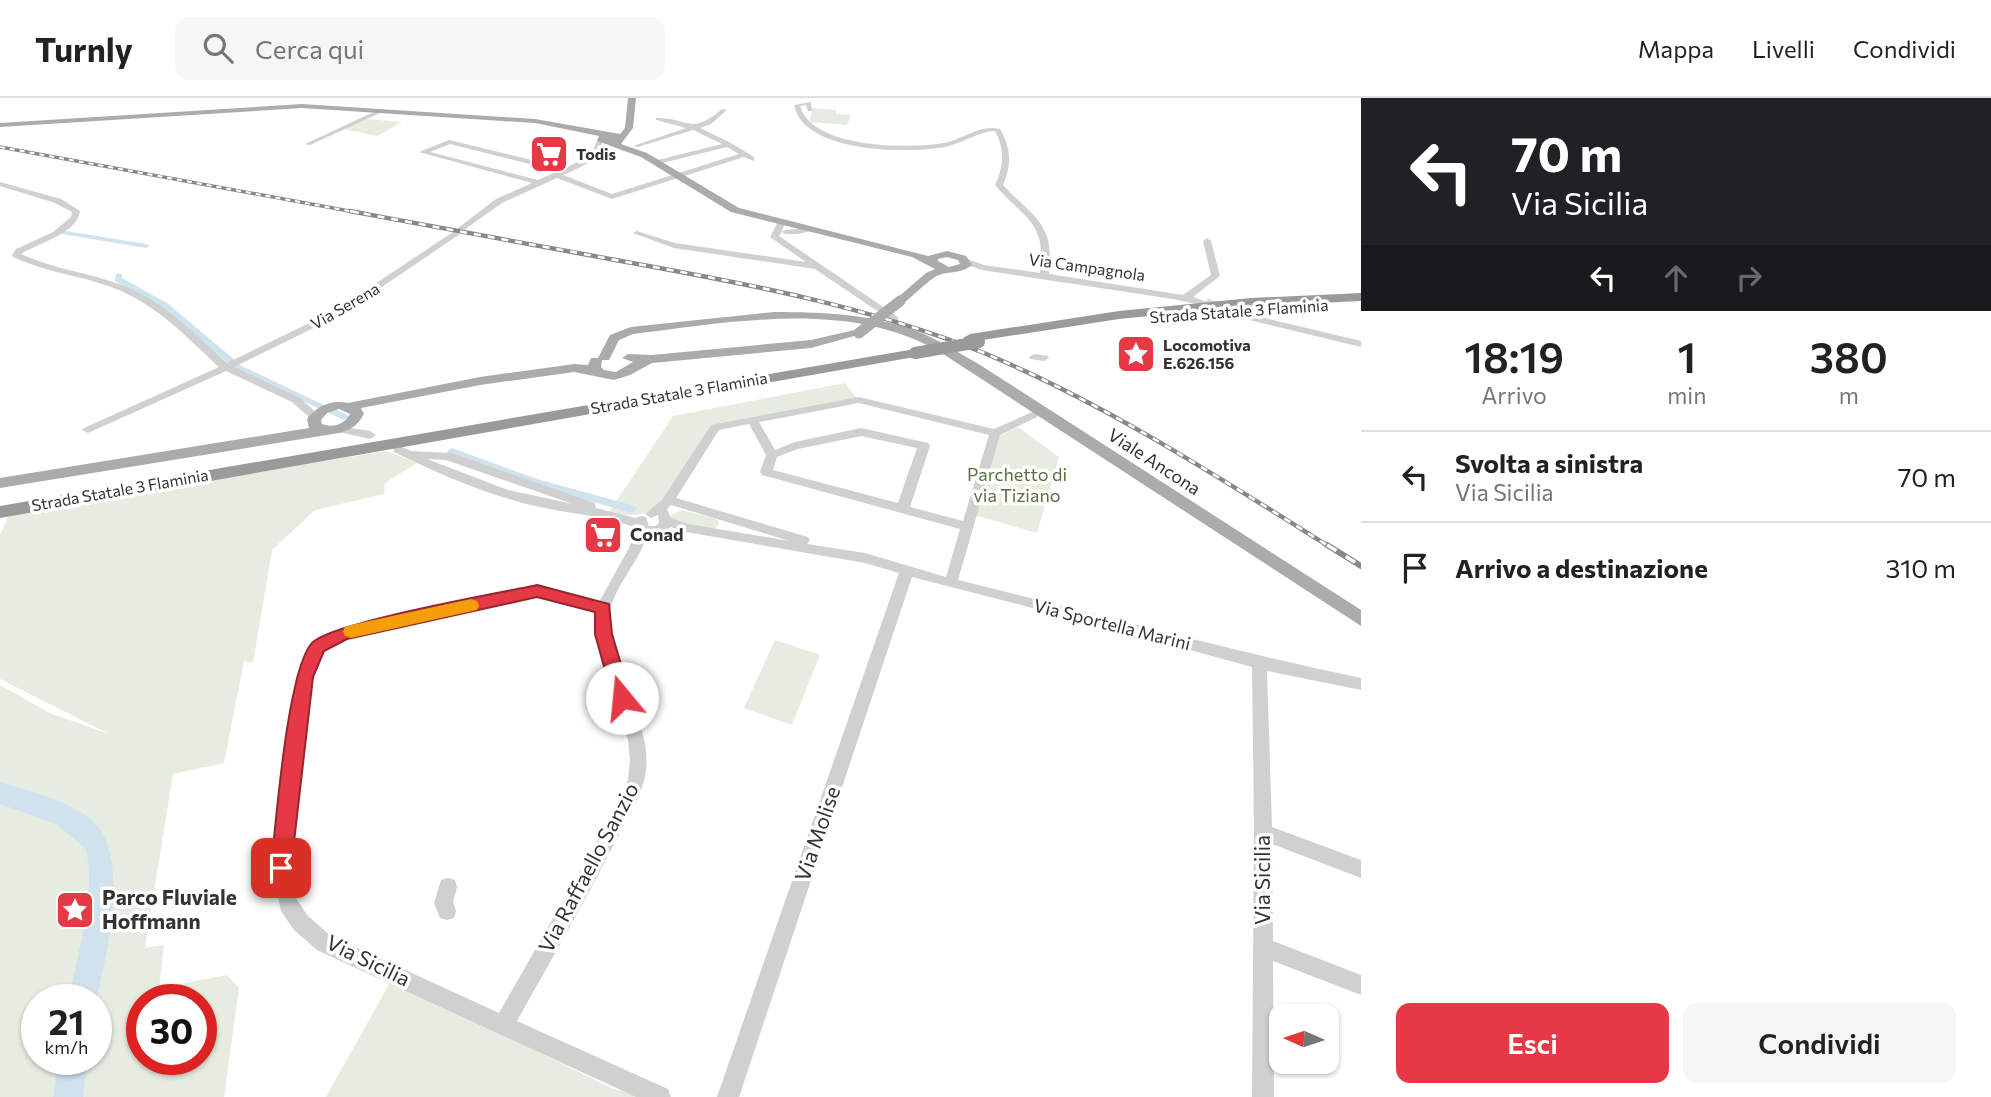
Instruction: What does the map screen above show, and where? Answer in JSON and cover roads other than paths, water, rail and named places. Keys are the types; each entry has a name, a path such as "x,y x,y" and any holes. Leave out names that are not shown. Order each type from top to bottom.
{"highway":[{"name":"Strada Statale 3 Flaminia","path":"975,340 1119,314 1251,302 1361,300"},
{"name":"Strada Statale 3 Flaminia","path":"4,507 917,346 1130,319 1361,300"}],"main road":[{"path":"611,137 632,98"},
{"path":"0,125 302,106 535,121 611,137 636,149 678,176"},
{"path":"611,137 636,149"},
{"name":"Via Campagnola","path":"678,176 729,208 782,232 807,230 916,255 935,266 963,265"},
{"name":"Via Campagnola","path":"935,266 947,254 963,265"},
{"path":"0,483 260,439 332,430 354,415 390,398 480,381 574,369 602,359 652,359 811,344 859,333 900,301 935,266"},
{"name":"Viale Ancona","path":"602,359 618,335 631,331 790,314 820,314 858,320 972,366 1361,620"},
{"path":"602,359 604,376 616,377 628,373 628,360"},
{"path":"260,439 315,412 354,415"},
{"path":"315,412 315,426 332,430"}],"street":[{"path":"810,110 809,103 797,104 803,120 831,137 874,148 905,148 953,142 966,139 983,128 998,130 1008,164 1006,174 999,185 1027,212 1047,239 1048,253 1044,276"},
{"path":"636,149 692,126 709,122 724,110"},
{"path":"308,144 380,111"},
{"path":"557,175 612,197 748,157 729,144 692,126 658,119"},
{"name":"Via Serena","path":"88,430 227,367 358,301 499,201 593,157 611,137"},
{"path":"539,183 423,152 449,142 566,170"},
{"path":"657,163 729,144"},
{"path":"0,184 58,201 76,211 75,218 56,234 19,251 16,255 69,275 106,282 128,291 163,310 189,330 227,367 315,412"},
{"path":"782,232 819,267 895,318"},
{"path":"637,233 685,247 819,267"},
{"path":"1186,298 1216,276 1206,241"},
{"name":"Via Campagnola","path":"963,265 1205,303"},
{"path":"1236,314 1361,344"},
{"path":"603,608 637,547 715,427 859,400 995,433 1041,412"},
{"path":"332,430 369,435 354,415"},
{"path":"752,419 772,455 766,472 966,526"},
{"path":"772,455 795,446 861,432 924,446 903,508"},
{"path":"952,578 995,433"},
{"name":"Via Sportella Marini","path":"403,452 465,480 520,498 621,518 865,558"},
{"name":"Via Sportella Marini","path":"667,502 907,570 1259,663 1361,684"},
{"name":"Via Molise","path":"728,1097 907,570"},
{"name":"Via Sicilia","path":"603,608 537,591 343,633 317,647 304,677 281,868 289,904 301,923 324,943 660,1097"},
{"name":"Via Raffaello Sanzio","path":"504,1025 601,852 629,797 639,769 638,748 603,634 603,608"},
{"name":"Via Sicilia","path":"1259,663 1263,832 1263,1097"},
{"path":"1263,832 1361,869"},
{"path":"447,911 443,903 448,887"},
{"path":"1262,947 1361,985"}],"waterway":[{"path":"62,232 146,246"},
{"path":"119,276 118,279 164,305 239,368 321,406"},
{"path":"330,410 344,417"},
{"path":"452,451 533,481 631,509"},
{"path":"0,793 64,816 86,831 95,841 100,853 100,893 86,984"},
{"path":"68,1097 71,1075"}],"tunnel":[{"path":"1206,303 1236,314"}],"railway":[{"path":"0,147 360,213"},
{"path":"350,211 759,287 850,309 940,336 1029,373 1118,418 1330,547"},
{"path":"1327,545 1361,566"}],"place":[{"name":"Todis","path":"549,154"},
{"name":"Locomotiva E.626.156","path":"1136,354"},
{"name":"Conad","path":"603,535"},
{"name":"Parco Fluviale Hoffmann","path":"75,910"}],"park label":[{"name":"Parchetto di via Tiziano","path":"1017,485"}]}
